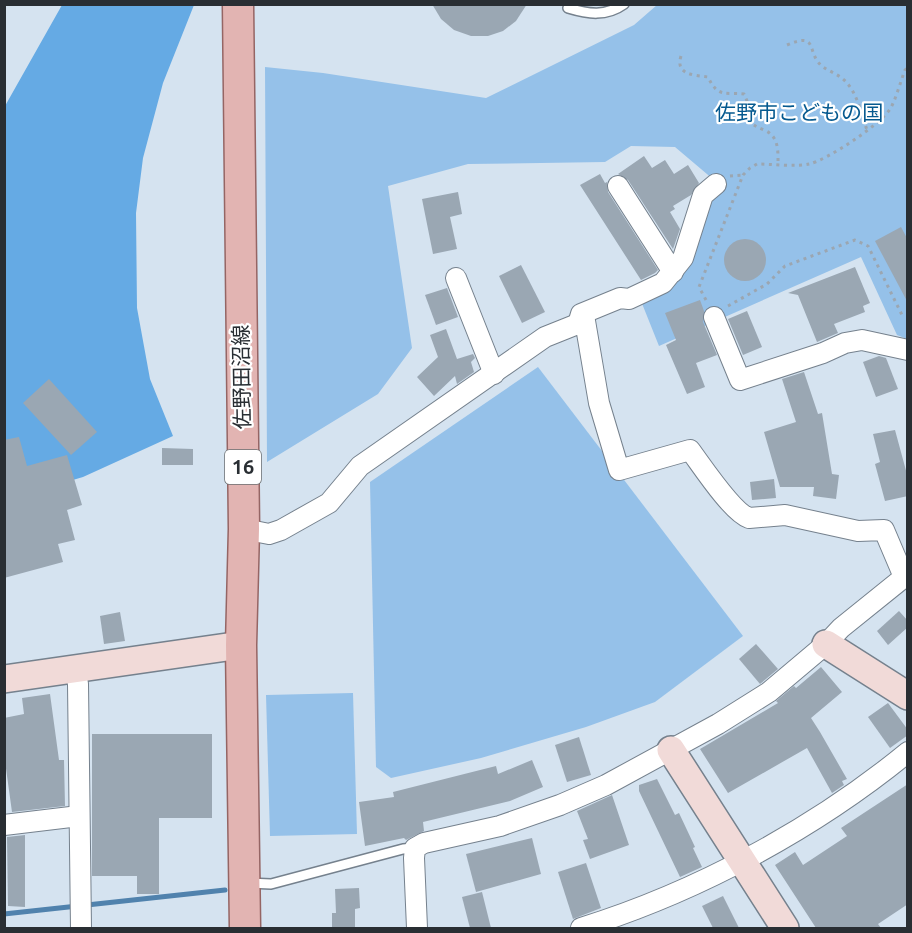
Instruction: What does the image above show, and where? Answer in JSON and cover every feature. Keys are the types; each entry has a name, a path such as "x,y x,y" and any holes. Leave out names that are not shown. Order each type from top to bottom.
{"main road":[{"name":"佐野田沼線","path":"238,4 244,529 241,645 245,928"}],"street":[{"path":"578,324 581,314 620,298 629,299 663,283 683,258 703,195 716,184"},
{"path":"618,186 673,272"},
{"path":"456,278 494,374"},
{"path":"714,317 740,380 823,353 845,343 862,340 908,350"},
{"path":"244,529 269,534 281,530 329,503 360,466 545,338 585,321 599,403 619,470 690,450 730,503 744,516 749,518 785,514 858,531 884,530 905,575 841,628 826,644 770,692 672,750 606,785 560,805 500,826 424,843 415,848 417,928"},
{"path":"826,644 908,696"},
{"path":"4,678 241,645"},
{"path":"75,668 78,684 81,928"},
{"path":"672,750 785,928"},
{"path":"581,928 657,902 769,846 873,780 908,752"},
{"path":"4,825 79,816"}],"lane":[{"path":"568,8 584,13 602,14 624,4"},
{"path":"245,883 271,884 403,849 415,848"}],"path":[{"path":"787,45 800,39 805,40 822,66 845,80 857,101 867,130"},
{"path":"681,56 679,62 681,69 688,75 708,77 713,87 719,92 744,94 750,108 748,120 756,128 764,129 772,135 777,145 778,164"},
{"path":"902,315 868,246 855,240 785,266 767,284 731,303 714,317 699,287 743,175 757,164 808,165 822,159 867,130 891,108 896,90 908,68"}],"green space":[{"name":"佐野市こどもの国","path":"657,5 907,5 907,339 897,335 861,257 659,346 641,301 669,286 714,180 675,147 631,146 605,162 468,164 388,186 412,348 378,394 267,462 265,67 323,73 486,98 634,25"},
{"path":"538,367 743,636 655,702 586,727 481,758 391,778 376,767 370,482"},
{"path":"353,693 357,834 270,836 266,695"}],"shaded area":[{"path":"62,5 194,5 163,83 143,158 136,213 137,308 150,379 173,436 83,477 5,500 5,106"}],"building":[{"path":"432,4 527,4 516,21 503,31 488,36 471,36 454,30 441,19"},
{"path":"644,156 652,168 665,160 674,174 688,165 699,183 691,195 673,206 675,209 670,212 680,229 673,249 628,180 618,174"},
{"path":"600,174 605,183 607,182 608,192 658,270 641,280 580,185"},
{"path":"458,192 462,214 450,217 457,249 433,254 422,199"},
{"path":"901,227 908,240 908,303 875,241"},
{"path":"745,239 753,240 760,245 765,252 765,268 760,275 753,280 745,281 737,280 730,275 725,268 724,260 725,252 730,245 737,240"},
{"path":"521,265 545,312 522,323 499,276"},
{"path":"855,267 870,303 863,306 865,312 834,324 838,333 817,342 798,295 788,293"},
{"path":"447,288 458,317 436,325 425,295"},
{"path":"700,300 704,311 703,322 717,355 696,363 705,387 687,394 666,345 676,340 665,313"},
{"path":"747,311 762,347 743,355 728,319"},
{"path":"446,329 457,359 473,354 475,358 471,362 474,372 457,384 455,376 434,396 417,377 438,357 430,335"},
{"path":"879,356 886,358 898,389 876,397 863,362"},
{"path":"804,372 818,414 822,413 832,474 839,475 836,499 813,496 814,487 780,487 764,432 796,422 782,379"},
{"path":"49,379 97,432 71,455 23,403"},
{"path":"895,430 908,478 908,496 885,501 875,464 880,462 873,434"},
{"path":"19,437 27,466 67,455 82,505 67,510 75,540 58,544 63,562 4,578 4,440"},
{"path":"162,448 193,449 193,465 162,465"},
{"path":"774,479 776,498 752,500 750,482"},
{"path":"899,611 908,621 908,627 888,645 877,631"},
{"path":"120,612 125,641 104,644 100,616"},
{"path":"756,644 778,669 760,684 739,659"},
{"path":"821,667 842,692 811,718 847,779 842,781 844,785 832,793 807,748 728,793 700,749 778,703 776,701"},
{"path":"50,694 59,760 64,760 65,806 12,812 4,754 4,718 24,714 22,698"},
{"path":"888,703 908,730 908,735 890,748 868,717"},
{"path":"92,734 212,734 212,818 159,818 159,894 137,894 137,876 92,876"},
{"path":"579,737 591,775 567,782 555,745"},
{"path":"532,760 543,787 510,801 423,822 424,831 406,840 404,838 365,846 359,802 394,797 393,792 496,766 498,774"},
{"path":"657,779 675,815 679,813 702,867 680,877 639,791 639,785"},
{"path":"908,784 908,904 878,924 881,928 816,928 775,865 795,852 803,865 847,836 841,828"},
{"path":"612,795 629,845 590,859 583,840 588,839 577,811"},
{"path":"25,835 25,907 8,906 7,837"},
{"path":"532,838 541,874 476,892 466,854"},
{"path":"586,863 601,908 573,919 558,872"},
{"path":"359,888 360,908 355,909 355,928 332,928 332,913 336,913 335,889"},
{"path":"482,892 491,928 470,928 462,897"},
{"path":"723,896 739,928 713,928 702,906"}],"waterway":[{"path":"4,914 225,890"}]}
